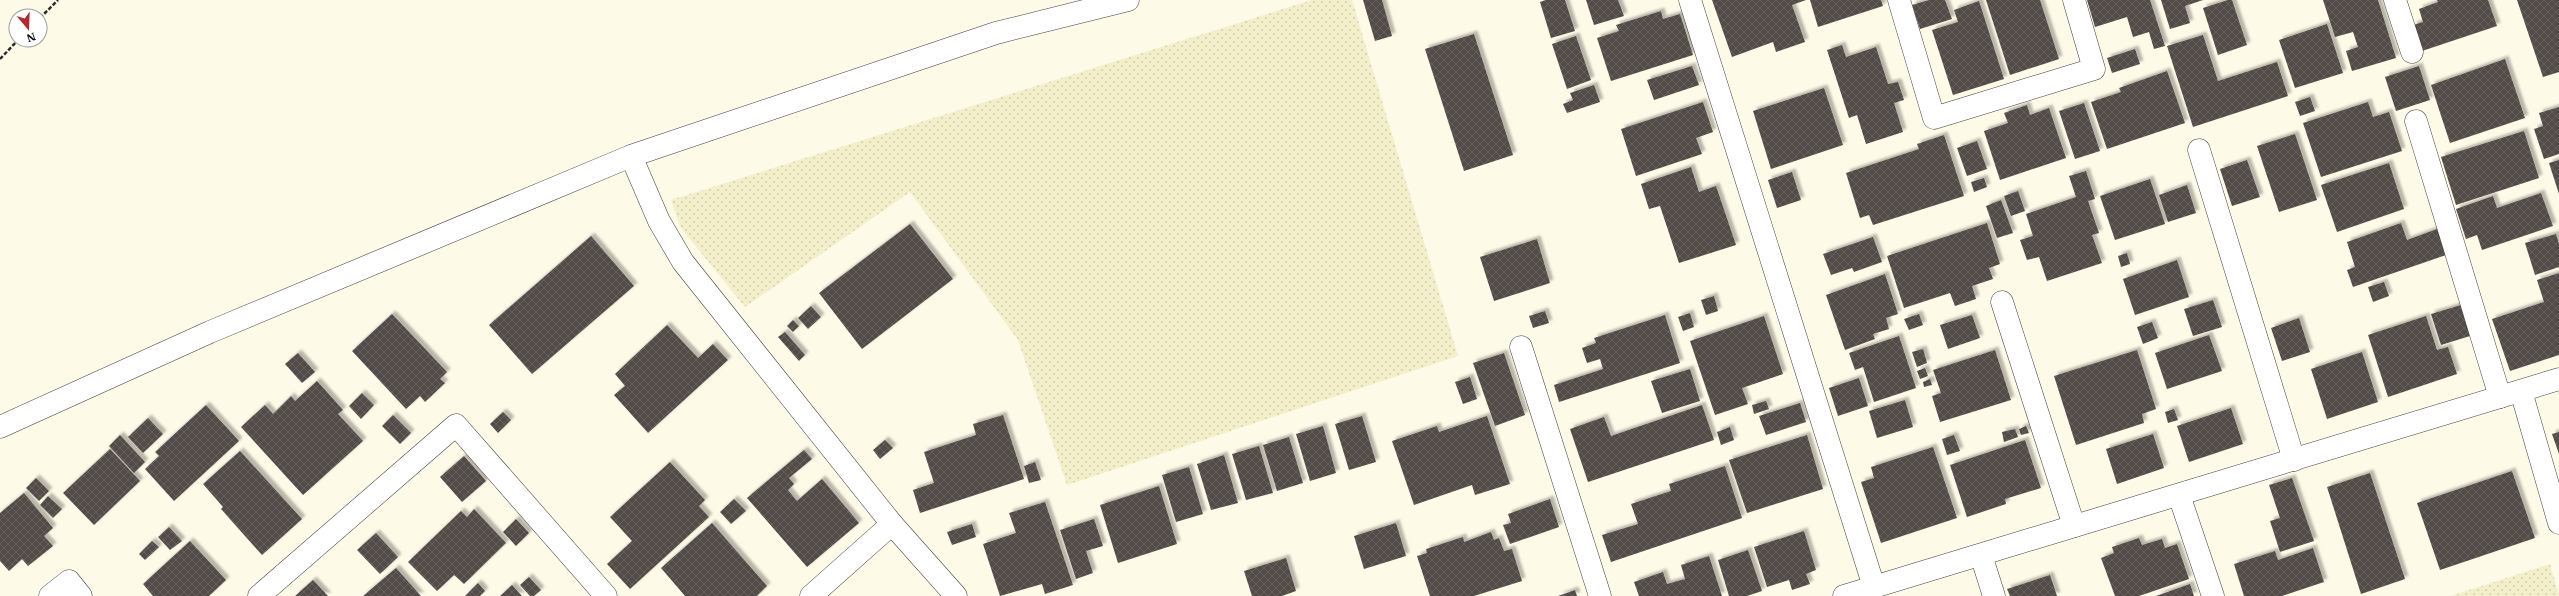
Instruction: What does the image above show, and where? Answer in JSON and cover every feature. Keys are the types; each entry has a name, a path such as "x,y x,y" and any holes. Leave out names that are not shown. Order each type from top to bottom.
{"street":[{"path":"0,426 210,332 631,156 996,33 1128,0"},
{"path":"1690,0 1874,587"},
{"path":"1899,0 1934,118 2094,69 2074,0"},
{"path":"2395,0 2412,52"},
{"path":"2416,121 2500,397"},
{"path":"2199,150 2294,460"},
{"path":"631,156 659,221 682,262 892,524 956,596"},
{"path":"2002,302 2074,526"},
{"path":"1521,348 1600,596"},
{"path":"1844,596 2559,379"},
{"path":"2521,391 2559,523"},
{"path":"259,596 456,425 606,596"},
{"path":"2179,495 2213,596"},
{"path":"810,596 892,524"},
{"path":"1981,555 1994,596"},
{"path":"50,596 69,581 82,596"}],"path":[{"path":"48,10 58,0"},
{"path":"0,59 10,48"}],"shaded area":[{"path":"1312,0 1352,0 1458,356 1067,485 1018,340 910,192 745,307 681,228 671,200"},
{"path":"2550,564 2559,596 2451,596"}],"building":[{"path":"1363,0 1382,0 1392,36 1375,41"},
{"path":"1546,0 1565,0 1575,31 1551,38 1540,2"},
{"path":"1586,0 1618,0 1624,16 1594,25"},
{"path":"1712,0 1806,0 1792,5 1805,42 1776,52 1773,42 1732,57"},
{"path":"1810,0 1881,0 1883,6 1818,27"},
{"path":"1929,0 1945,0 1952,19 1920,29 1912,5"},
{"path":"1986,0 2040,0 2059,59 2010,75"},
{"path":"2087,0 2150,0 2165,46 2154,49 2149,32 2133,37 2127,17 2095,27"},
{"path":"2161,0 2203,0 2185,6 2190,23 2170,29"},
{"path":"2232,0 2247,45 2218,55 2203,8"},
{"path":"2323,0 2378,0 2396,58 2352,71 2346,51 2358,47 2353,32 2335,37"},
{"path":"2437,0 2488,0 2497,26 2422,51 2413,25 2423,22 2419,9 2438,2"},
{"path":"2517,0 2559,0 2559,72 2543,77"},
{"path":"1979,1 2004,79 1953,95 1932,30 1958,22 1954,10"},
{"path":"1661,11 1663,19 1680,14 1693,55 1611,81 1597,38 1619,31 1616,25"},
{"path":"2327,24 2343,73 2295,88 2279,40"},
{"path":"1474,34 1513,155 1464,171 1425,49"},
{"path":"2203,35 2218,81 2277,62 2288,96 2193,127 2167,46"},
{"path":"1576,36 1591,80 1567,89 1552,44"},
{"path":"1842,45 1846,57 1876,47 1888,84 1898,82 1904,100 1894,103 1903,132 1866,144 1857,115 1849,118 1827,50"},
{"path":"2135,49 2140,64 2112,73 2107,58"},
{"path":"2505,59 2525,118 2450,143 2431,85"},
{"path":"1692,66 1699,85 1654,100 1647,80"},
{"path":"2419,66 2430,100 2396,111 2385,77"},
{"path":"2167,71 2185,123 2107,149 2091,102 2121,92 2119,88"},
{"path":"1594,85 1600,102 1567,113 1563,104 1573,100 1570,93"},
{"path":"1824,88 1843,145 1771,169 1753,111"},
{"path":"2310,97 2315,111 2300,116 2295,102"},
{"path":"1703,102 1713,132 1696,138 1702,154 1636,176 1621,129"},
{"path":"2368,102 2373,117 2389,112 2402,151 2321,177 2303,123"},
{"path":"2084,103 2100,151 2075,159 2059,111"},
{"path":"2027,105 2030,115 2049,108 2066,158 2000,180 1984,131 2008,123 2004,113"},
{"path":"2559,107 2559,154 2544,159 2534,129 2543,126 2539,113"},
{"path":"2524,131 2539,178 2456,205 2441,157"},
{"path":"2295,134 2317,200 2279,212 2257,146"},
{"path":"1944,135 1964,196 1873,225 1869,215 1860,218 1846,173 1919,149 1917,144"},
{"path":"1977,141 1987,169 1967,176 1957,148"},
{"path":"2247,160 2260,197 2232,206 2220,169"},
{"path":"2559,160 2559,194 2549,163"},
{"path":"2389,163 2404,209 2337,232 2321,185"},
{"path":"1691,167 1699,192 1716,186 1736,245 1679,263 1660,206 1649,209 1641,184"},
{"path":"2086,171 2095,199 2088,201 2099,233 2092,235 2102,263 2047,281 2039,257 2027,260 2020,240 2033,236 2026,214 2076,197 2069,176"},
{"path":"1792,172 1801,200 1777,208 1768,180"},
{"path":"1984,178 1987,187 1974,192 1971,182"},
{"path":"2150,179 2165,224 2115,240 2100,196"},
{"path":"2187,185 2196,213 2168,222 2159,195"},
{"path":"2018,191 2025,211 2011,216 2004,196"},
{"path":"2541,193 2553,226 2482,250 2477,235 2466,239 2456,209 2493,196 2497,208"},
{"path":"2001,200 2013,233 1997,238 1986,206"},
{"path":"1987,223 2000,264 1989,268 1993,279 1972,286 1976,299 1955,306 1950,293 1904,308 1887,256"},
{"path":"2401,223 2407,240 2437,229 2446,255 2353,287 2347,270 2355,267 2347,242"},
{"path":"910,224 953,279 862,349 819,293"},
{"path":"2556,234 2559,244 2559,267 2535,275 2525,243"},
{"path":"591,236 634,286 532,374 489,325"},
{"path":"1873,237 1882,262 1854,272 1852,268 1831,275 1823,254"},
{"path":"1537,239 1550,283 1494,301 1480,257"},
{"path":"2127,253 2130,264 2121,267 2118,256"},
{"path":"2177,260 2189,297 2135,315 2123,279"},
{"path":"2559,273 2559,355 2510,371 2492,319 2544,302 2537,280"},
{"path":"1885,274 1898,314 1886,318 1889,329 1873,334 1875,339 1845,350 1826,295"},
{"path":"2384,282 2389,296 2373,302 2368,287"},
{"path":"1714,296 1718,311 1706,315 1701,300"},
{"path":"2213,300 2222,327 2193,336 2184,309"},
{"path":"2461,305 2470,336 2441,345 2431,314"},
{"path":"811,306 821,317 808,329 798,318"},
{"path":"1545,311 1549,323 1533,328 1529,316"},
{"path":"1690,313 1694,327 1683,331 1678,317"},
{"path":"392,314 447,372 440,379 445,383 425,402 420,396 406,409 352,351"},
{"path":"1919,314 1923,325 1909,330 1904,319"},
{"path":"1665,315 1680,363 1559,402 1554,385 1603,369 1600,359 1587,363 1582,348 1596,343 1594,338"},
{"path":"1972,315 1980,338 1948,349 1940,325"},
{"path":"1764,316 1783,374 1742,388 1748,404 1715,415 1690,341"},
{"path":"2426,316 2437,350 2448,347 2457,374 2388,397 2368,335"},
{"path":"2299,318 2310,352 2282,361 2271,328"},
{"path":"793,320 799,326 793,332 787,326"},
{"path":"2152,322 2158,338 2143,344 2137,327"},
{"path":"667,325 698,358 713,344 728,360 648,433 614,395 625,386 615,374"},
{"path":"785,332 805,355 799,361 778,337"},
{"path":"2209,335 2222,371 2167,389 2155,353"},
{"path":"1899,336 1916,388 1874,402 1863,367 1855,370 1849,353"},
{"path":"1923,349 1927,363 1917,367 1912,352"},
{"path":"1995,350 2011,400 1940,422 1932,396 1941,393 1933,370"},
{"path":"2137,350 2156,409 2142,414 2144,423 2076,445 2054,376"},
{"path":"2362,352 2378,402 2327,419 2311,369"},
{"path":"298,353 315,372 302,383 285,364"},
{"path":"1504,353 1525,415 1495,426 1473,363"},
{"path":"1925,368 1928,376 1920,379 1917,371"},
{"path":"1690,369 1700,401 1662,413 1651,381"},
{"path":"1470,377 1477,399 1463,404 1455,382"},
{"path":"1859,378 1868,406 1838,416 1829,388"},
{"path":"1930,379 1932,385 1924,387 1923,382"},
{"path":"317,381 343,410 338,414 363,441 303,495 241,427 265,405 273,414 291,396 295,401"},
{"path":"362,393 374,405 361,419 349,406"},
{"path":"1905,400 1913,427 1877,438 1869,411"},
{"path":"1766,401 1769,409 1754,414 1752,405"},
{"path":"1800,403 1806,422 1766,435 1759,416"},
{"path":"206,405 239,441 174,501 145,469 159,456 155,452"},
{"path":"1702,405 1714,440 1588,482 1570,429 1604,417 1611,436"},
{"path":"2231,408 2243,444 2189,462 2177,426"},
{"path":"2174,409 2178,420 2168,423 2165,412"},
{"path":"503,412 511,420 498,433 490,424"},
{"path":"393,415 411,433 400,444 382,426"},
{"path":"1003,415 1024,479 920,513 913,490 934,483 924,452 976,435 973,424"},
{"path":"1362,416 1376,462 1349,470 1335,424"},
{"path":"1487,416 1510,484 1475,495 1472,485 1414,505 1392,441 1437,426 1439,432"},
{"path":"148,418 163,434 143,453 128,437"},
{"path":"1323,426 1336,473 1310,481 1296,434"},
{"path":"2026,426 2029,433 2021,435 2019,429"},
{"path":"1730,427 1734,440 1721,445 1717,432"},
{"path":"2015,429 2018,437 2004,442 2002,432"},
{"path":"2559,432 2559,454 2552,434"},
{"path":"2153,434 2164,468 2117,484 2106,449"},
{"path":"120,435 145,462 134,473 109,446"},
{"path":"1807,435 1823,489 1747,513 1729,460"},
{"path":"1954,435 1960,451 1947,455 1942,439"},
{"path":"1289,437 1303,483 1277,491 1263,445"},
{"path":"885,440 893,448 880,459 873,450"},
{"path":"2025,440 2041,488 2005,499 2006,504 1967,517 1950,465"},
{"path":"1259,446 1273,493 1246,500 1232,454"},
{"path":"1933,447 1957,518 1881,543 1861,482 1874,478 1871,467"},
{"path":"110,449 140,481 94,525 63,493"},
{"path":"804,450 812,459 789,478 794,484 788,490 797,501 822,479 859,523 807,567 747,498"},
{"path":"240,451 302,519 262,555 221,509 223,507 203,484"},
{"path":"1224,455 1238,503 1211,510 1197,464"},
{"path":"464,456 486,481 462,502 440,477"},
{"path":"670,462 705,500 699,506 709,517 630,589 607,564 632,541 610,517"},
{"path":"1035,462 1041,480 1029,483 1024,466"},
{"path":"1725,466 1742,518 1611,562 1602,535 1638,524 1631,504 1671,491 1669,484"},
{"path":"1189,467 1203,514 1176,522 1162,475"},
{"path":"2512,471 2535,538 2440,570 2417,503"},
{"path":"2370,473 2405,579 2361,594 2327,487"},
{"path":"36,478 49,491 39,501 26,488"},
{"path":"2292,478 2314,541 2280,552 2270,521 2280,518 2269,485"},
{"path":"1159,486 1177,544 1118,563 1100,505"},
{"path":"24,493 53,528 44,536 53,546 28,566 22,559 9,571 0,561 0,513"},
{"path":"48,496 62,509 53,518 40,505"},
{"path":"734,499 746,511 731,524 720,512"},
{"path":"1550,499 1559,527 1510,544 1503,525 1511,523 1508,514"},
{"path":"1045,502 1073,585 1045,594 1042,584 1000,596 983,544 1016,533 1009,513"},
{"path":"474,509 506,543 464,584 454,575 437,591 408,562 461,511 467,517"},
{"path":"516,519 529,533 516,546 503,532"},
{"path":"1094,519 1103,546 1086,551 1093,573 1076,579 1060,530"},
{"path":"712,523 767,586 757,596 685,596 661,568"},
{"path":"1396,523 1406,556 1364,569 1354,536"},
{"path":"972,524 976,537 952,545 947,532"},
{"path":"169,527 182,541 170,550 158,537"},
{"path":"1804,531 1816,570 1806,574 1810,584 1792,590 1789,580 1767,587 1754,547"},
{"path":"1491,532 1494,540 1499,538 1504,551 1512,549 1522,581 1474,596 1430,596 1417,556 1427,553 1426,549 1463,537 1464,542"},
{"path":"376,533 398,557 380,574 357,550"},
{"path":"2139,538 2142,545 2162,539 2165,548 2177,544 2189,579 2139,596 2115,596 2101,558 2114,553 2112,547"},
{"path":"152,541 159,547 145,560 139,554"},
{"path":"190,541 226,580 209,596 153,596 143,584"},
{"path":"2313,548 2324,582 2282,596 2244,596 2234,564 2275,551 2278,560"},
{"path":"1748,550 1762,591 1747,596 1729,596 1718,560"},
{"path":"1709,556 1722,596 1639,596 1634,582 1663,572 1667,584 1685,579 1681,565"},
{"path":"1286,558 1296,591 1282,596 1252,596 1244,571"},
{"path":"396,568 421,596 363,596"},
{"path":"2050,575 2057,596 2010,596 2007,589"},
{"path":"529,577 541,590 534,596 530,596 520,585"},
{"path":"313,580 328,596 295,596"},
{"path":"478,583 485,591 480,596 465,596"},
{"path":"2190,584 2194,596 2156,596"},
{"path":"512,585 522,596 500,596"},
{"path":"1575,590 1577,596 1558,596"}]}
